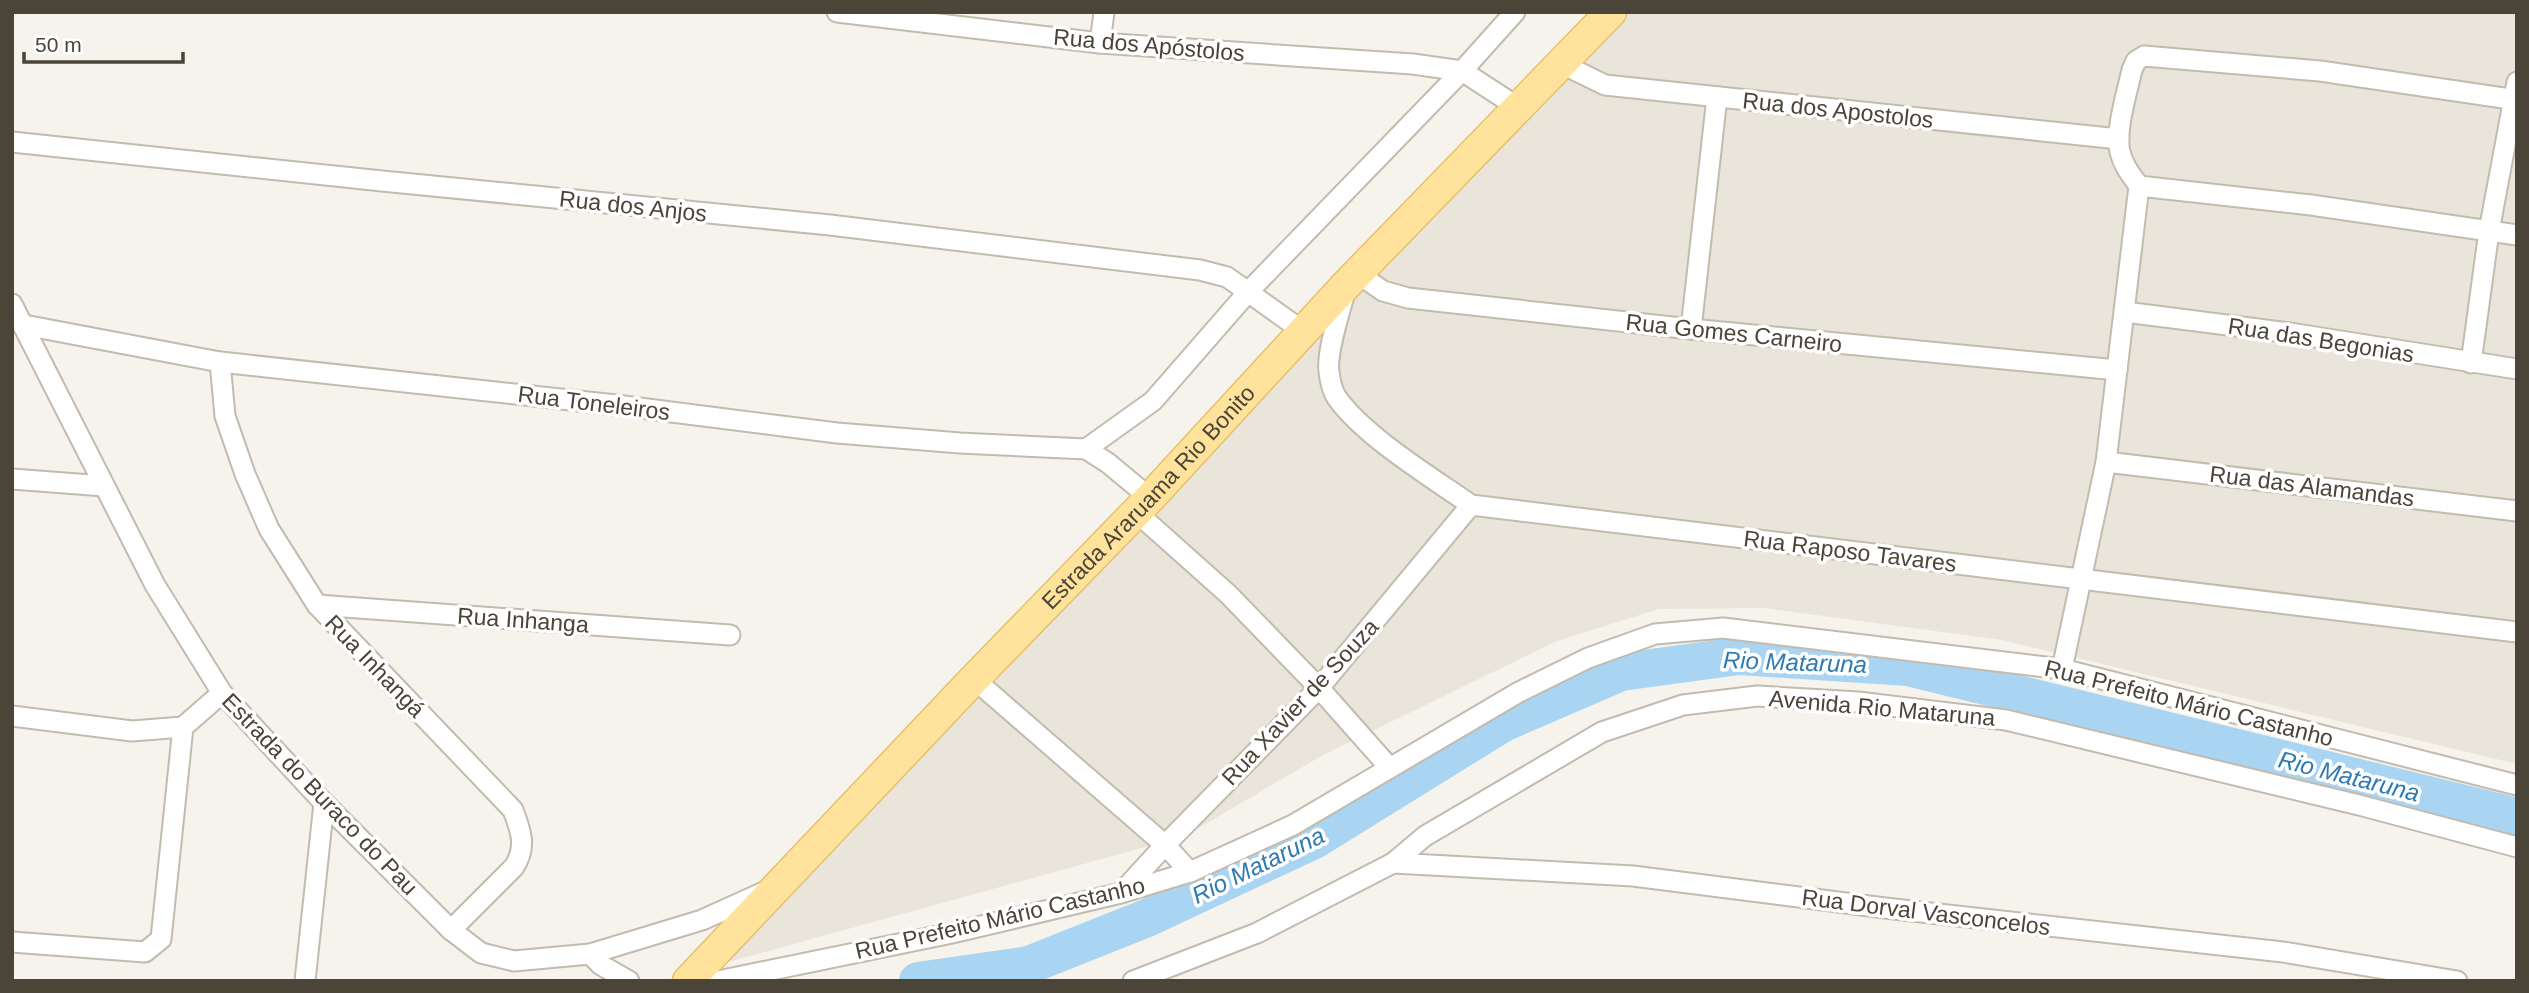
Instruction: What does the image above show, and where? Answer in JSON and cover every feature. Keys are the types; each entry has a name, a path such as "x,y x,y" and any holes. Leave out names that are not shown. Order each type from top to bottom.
{"main road":[{"name":"Estrada Araruama Rio Bonito","path":"688,981 1143,505 1352,279 1611,12"}],"street":[{"name":"Rua dos Apóstolos","path":"837,12 1100,43 1413,64 1462,71 1519,108"},
{"path":"1100,43 1104,12"},
{"path":"1389,767 1319,688 1143,505 1108,463 1086,449 1153,401 1248,292 1462,71 1515,12"},
{"path":"2062,669 2106,462 2139,186 2125,167 2119,151 2119,139 2132,70 2136,61 2144,55 2320,71 2515,94 2489,231 2471,363"},
{"name":"Rua dos Apostolos","path":"1562,64 1605,85 2119,139"},
{"path":"1691,329 1717,97"},
{"name":"Rua dos Anjos","path":"12,142 830,225 1200,270 1227,277 1304,332"},
{"path":"2139,186 2311,205 2517,235"},
{"name":"Rua Gomes Carneiro","path":"1352,279 1408,298 1691,329 2117,370"},
{"name":"Rua Raposo Tavares","path":"1352,279 1333,339 1328,371 1335,396 1363,426 1471,505 2517,632"},
{"name":"Estrada do Buraco do Pau","path":"12,304 155,585 222,693 324,803 451,930 481,953 514,961 590,954 702,920 780,884"},
{"name":"Rua das Begonias","path":"2125,312 2290,333 2517,369"},
{"name":"Rua Toneleiros","path":"24,325 220,362 616,405 837,433 1086,449"},
{"name":"Rua Inhangá","path":"220,362 225,416 245,474 269,529 317,604 513,810 523,842 521,856 514,867 451,930"},
{"name":"Rua das Alamandas","path":"2106,462 2517,511"},
{"path":"12,479 104,486"},
{"name":"Rua Xavier de Souza","path":"1121,893 1319,688 1471,505"},
{"name":"Rua Inhanga","path":"317,604 730,635"},
{"name":"Rua Prefeito Mário Castanho","path":"718,981 952,933 1121,893 1190,872 1293,825 1519,692 1588,658 1655,634 1723,628 2062,669 2517,785"},
{"path":"974,679 1165,845 1190,872"},
{"path":"12,716 132,731 183,727 222,693"},
{"name":"Avenida Rio Mataruna","path":"1133,981 1257,933 1393,863 1425,836 1602,732 1683,705 1757,696 1858,702 2006,720 2359,805 2517,848"},
{"path":"12,942 145,952 161,939 183,727"},
{"path":"304,981 324,803"},
{"name":"Rua Dorval Vasconcelos","path":"1393,863 1633,876 1885,908 2283,952 2457,981"},
{"path":"590,954 601,965 629,981"}],"shaded area":[{"path":"1625,12 2517,12 2517,764 2002,640 1764,608 1659,609 1557,641 1323,755 1185,836 703,969"}],"waterway":[{"name":"Rio Mataruna","path":"918,981 1029,965 1147,918 1314,840 1503,723 1621,672 1739,656 1908,667 2517,817"}]}
